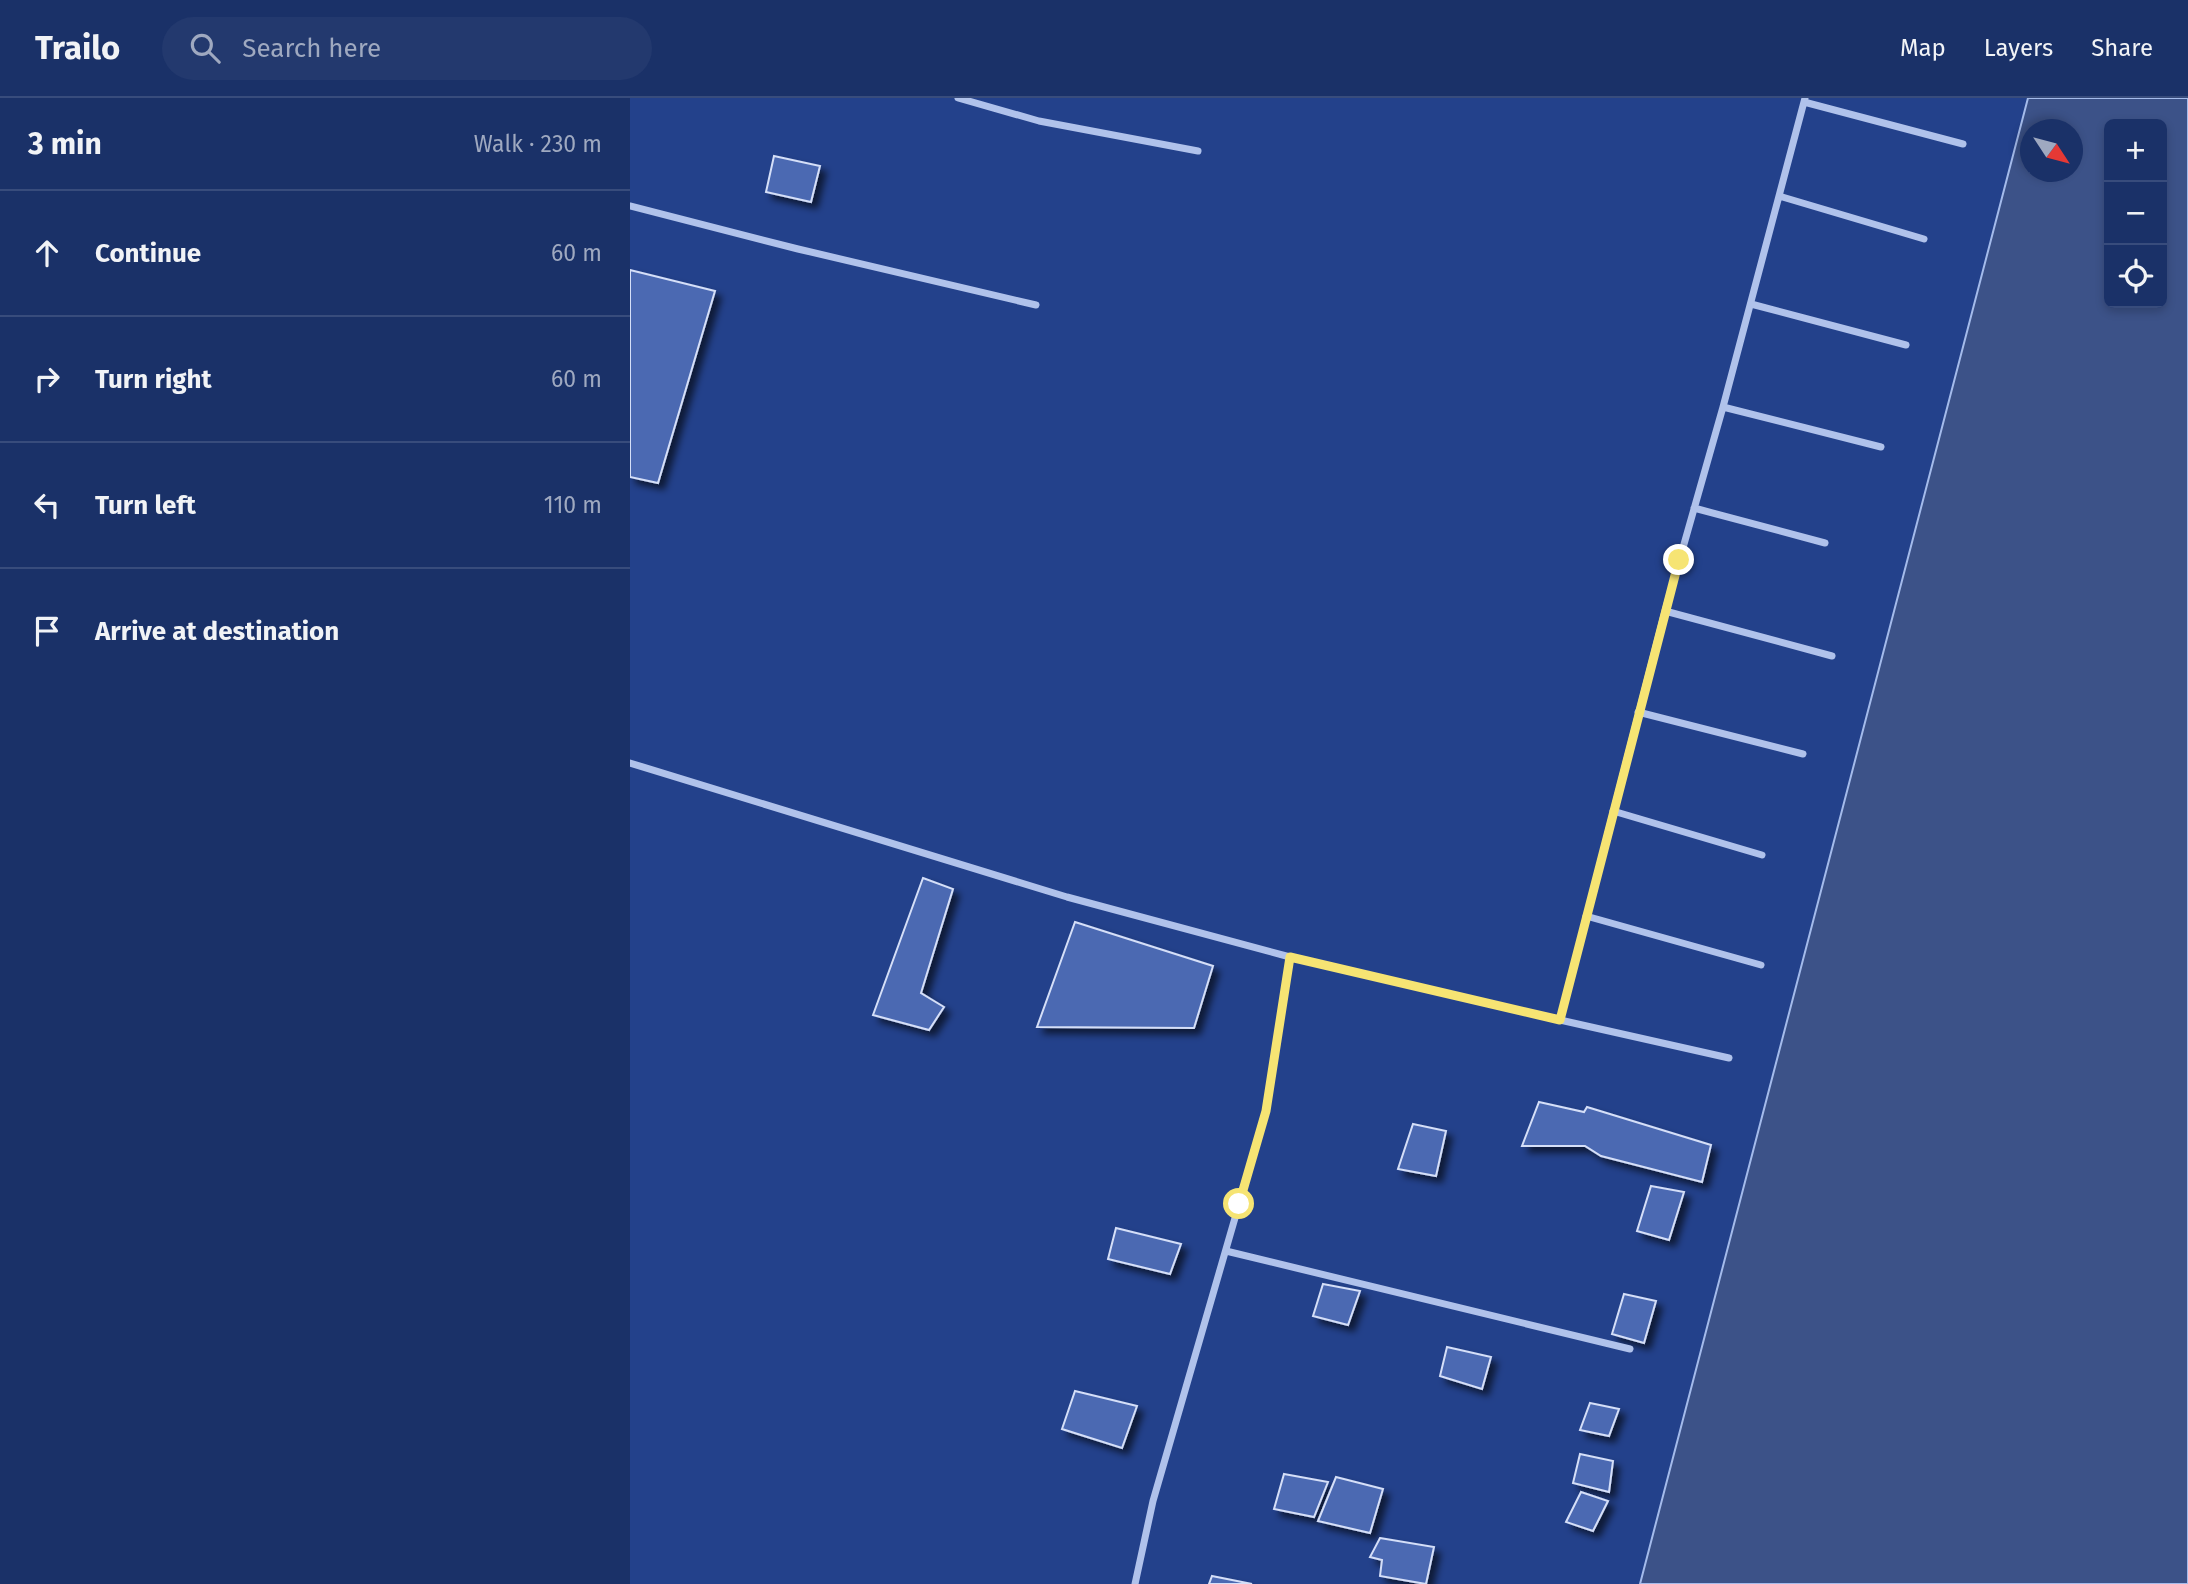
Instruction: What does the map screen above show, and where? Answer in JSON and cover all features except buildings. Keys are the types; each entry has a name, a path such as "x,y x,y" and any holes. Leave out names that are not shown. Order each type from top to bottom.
{"street":[{"path":"958,98 1039,121 1198,151"},
{"path":"1560,1020 1638,712 1805,100 1963,144"},
{"path":"1779,196 1924,239"},
{"path":"630,206 797,249 1036,305"},
{"path":"1751,304 1906,345"},
{"path":"1723,407 1881,447"},
{"path":"1694,508 1825,543"},
{"path":"1665,611 1832,656"},
{"path":"1638,712 1803,754"},
{"path":"630,762 1067,897 1290,957 1729,1058"},
{"path":"1613,811 1762,855"},
{"path":"1586,916 1761,965"},
{"path":"1135,1584 1153,1501 1266,1111 1290,957"},
{"path":"1226,1251 1630,1349"}],"water":[{"path":"2028,98 2188,98 2188,1584 1640,1584 2020,129 2020,182 2083,182 2083,119 2023,119"}],"route":[{"path":"1239,1204 1266,1111 1290,957 1560,1020 1679,560"}]}
